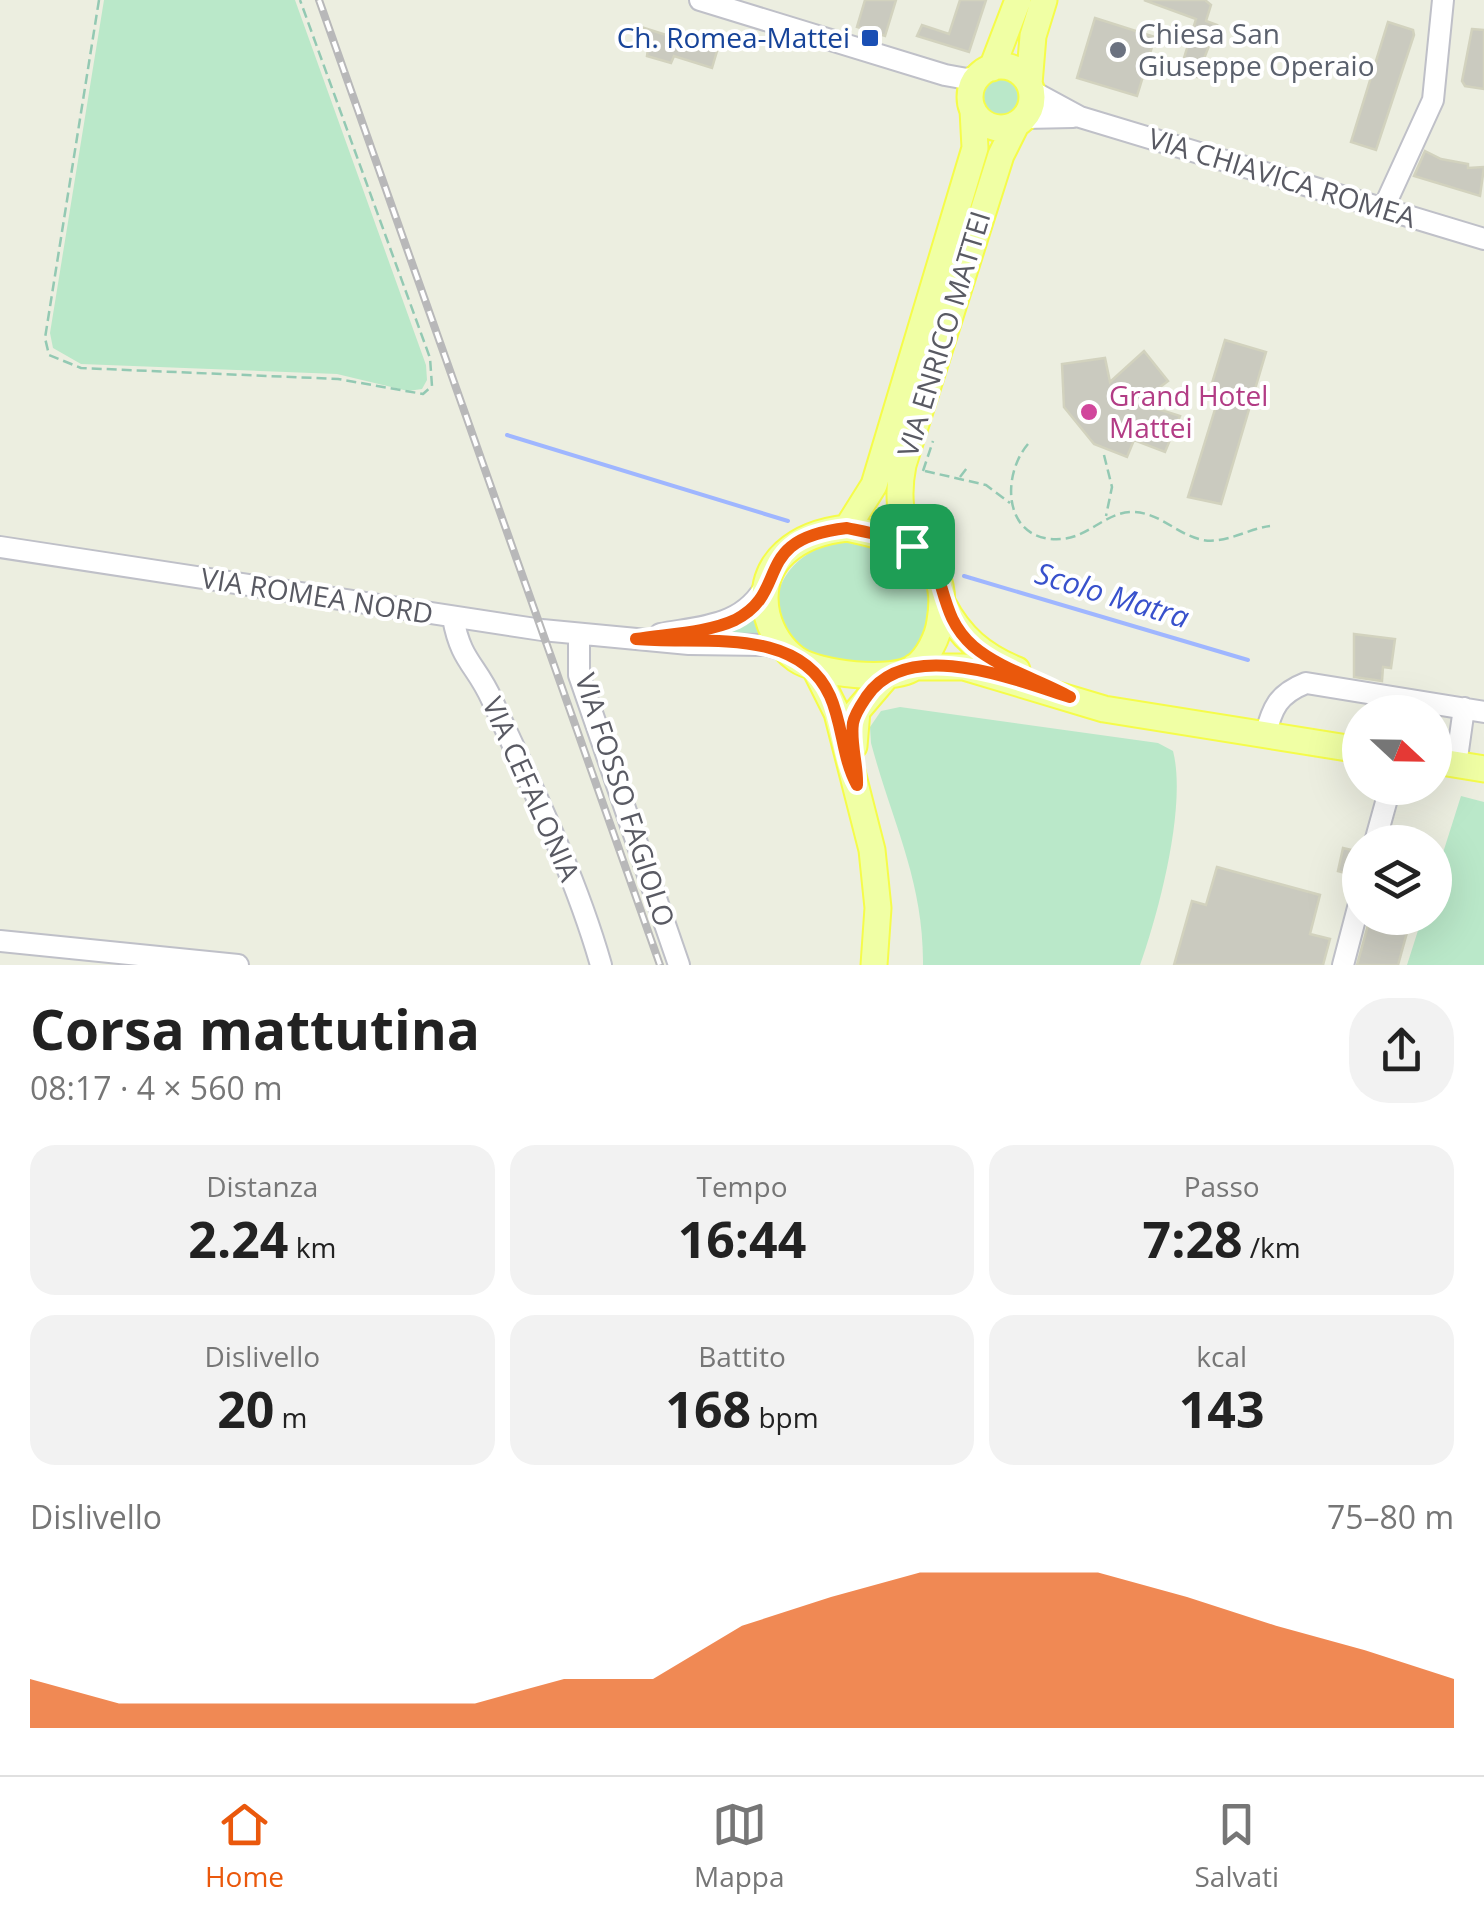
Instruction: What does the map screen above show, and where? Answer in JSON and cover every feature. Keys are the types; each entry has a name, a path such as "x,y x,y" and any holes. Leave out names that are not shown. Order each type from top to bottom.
{"main road":[{"path":"1018,0 972,105 991,127 1021,121 1031,87 1033,36 1044,0"},
{"path":"986,71 1010,67 1031,87"},
{"name":"VIA ENRICO MATTEI","path":"847,528 874,485 975,148 972,105"},
{"name":"VIA ENRICO MATTEI","path":"912,546 901,522 898,490 903,466 1001,155 1021,121"},
{"path":"886,676 815,669 776,640 766,612 768,581 792,542 810,534 847,528 912,546 936,573 943,604 955,627 975,648 1070,697"},
{"path":"914,667 938,632 943,604"},
{"path":"857,785 853,725 872,688 886,676 914,667 964,667 1104,709 1342,747"},
{"path":"815,669 837,713 872,850 878,908 874,965"},
{"path":"1452,764 1484,769"}],"street":[{"path":"700,0 945,75 967,78 986,71"},
{"path":"1384,208 1433,100 1444,0"},
{"path":"945,75 972,105"},
{"name":"VIA CHIAVICA ROMEA","path":"1031,87 1080,117 1484,239"},
{"name":"VIA CHIAVICA ROMEA","path":"1021,121 1080,117"},
{"path":"0,535 41,543 59,554"},
{"name":"VIA ROMEA NORD","path":"0,547 454,618 636,639 753,644 787,651"},
{"name":"VIA ROMEA NORD","path":"636,639 735,620 760,597 768,581"},
{"name":"VIA CEFALONIA","path":"454,618 459,649 490,694 585,908 601,965"},
{"name":"VIA FOSSO FAGIOLO","path":"579,634 579,675 679,965"},
{"path":"1265,736 1272,708 1286,690 1306,683 1474,710 1452,752"},
{"path":"1343,965 1351,935"},
{"path":"0,941 238,965"}],"path":[{"path":"99,0 44,338 49,355 81,368 338,379 408,395 423,394 432,386 430,358 300,0"},
{"path":"1011,504 1013,464 1028,444"},
{"path":"1104,455 1112,487 1105,520"},
{"path":"959,478 967,468"},
{"path":"924,471 986,485 1011,504 1023,526 1049,538 1078,535 1127,512 1147,513 1191,536 1218,541 1270,526"}],"green space":[{"path":"104,0 295,0 426,365 427,380 422,389 408,391 337,374 81,364 53,348 50,333"},
{"path":"1001,76 1016,82 1022,97 1016,112 1001,118 986,112 980,97 986,82"},
{"path":"841,541 901,553 919,565 927,577 933,605 931,620 920,647 906,661 890,665 833,665 804,653 788,638 779,619 777,600 783,581 796,563 815,550"},
{"path":"759,605 769,638 740,634 693,638 733,628"},
{"path":"900,707 1158,743 1173,751 1174,828 1140,965 923,965 913,879 871,743 870,727 881,711"},
{"path":"1461,796 1484,802 1484,965 1407,965 1417,935 1452,935 1452,825"}],"building":[{"path":"865,0 896,0 885,36 857,27"},
{"path":"960,0 986,0 969,52 917,36 922,25 949,34"},
{"path":"1144,0 1205,0 1211,5 1206,21 1217,25 1197,77 1180,71 1196,19"},
{"name":"Chiesa San Giuseppe Operaio","path":"1095,18 1155,37 1137,96 1077,78"},
{"path":"1388,22 1413,30 1414,35 1376,150 1351,142"},
{"path":"641,27 717,51 712,68 674,56 671,63 647,56 648,49 635,44"},
{"path":"1472,29 1484,30 1484,89 1465,86 1462,81"},
{"path":"1425,151 1441,159 1468,164 1468,168 1484,167 1480,196 1414,176"},
{"path":"1225,340 1266,352 1221,504 1188,497 1220,393 1210,390"},
{"path":"1144,351 1168,381 1139,403 1180,416 1165,452 1134,440 1127,457 1094,444 1064,407 1062,364 1105,358 1110,382"},
{"path":"1354,634 1395,639 1391,668 1383,667 1382,681 1354,677"},
{"path":"1217,867 1320,895 1310,934 1330,939 1323,965 1174,965 1192,901 1206,905"},
{"path":"1365,935 1406,935 1398,965 1357,965"}],"waterway":[{"name":"Scolo Matra","path":"507,435 788,521"},
{"name":"Scolo Matra","path":"964,576 1248,660"}],"railway":[{"path":"319,0 660,965"}],"place":[{"name":"Ch. Romea-Mattei","path":"870,38"},
{"name":"Chiesa San Giuseppe Operaio","path":"1118,50"},
{"name":"Grand Hotel Mattei","path":"1089,412"}],"route":[{"path":"847,528 895,538 912,546 936,573 943,604 955,627 975,648 1070,697 964,667 914,667 886,676 856,711 853,725 857,785 850,772 837,713 815,669 798,662 787,651 766,645 636,639 735,620 760,597 779,557 792,542 810,534 847,528"}]}
